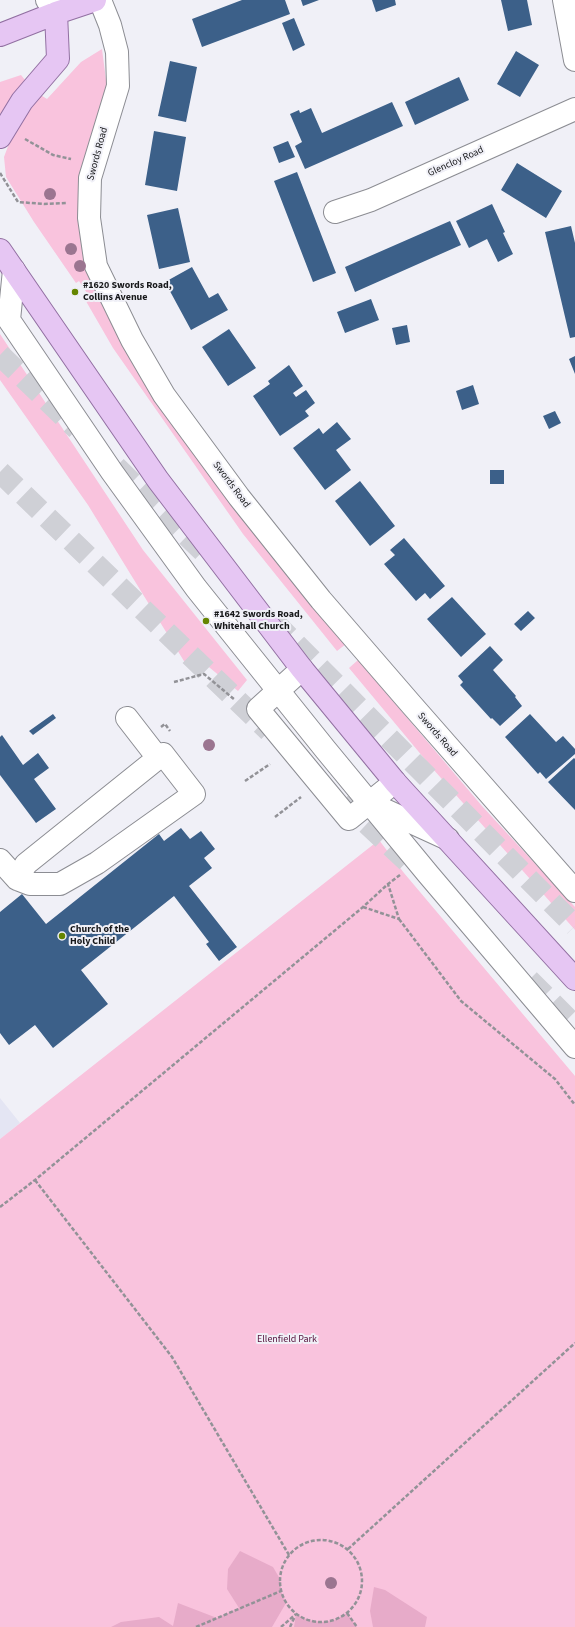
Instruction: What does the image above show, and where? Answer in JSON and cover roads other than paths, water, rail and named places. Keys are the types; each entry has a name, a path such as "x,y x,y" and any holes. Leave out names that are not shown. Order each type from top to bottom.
{"main road":[{"path":"0,35 51,7 95,0"},
{"path":"10,137 22,101 58,60 51,7"},
{"path":"0,250 158,480 302,669 395,782 575,979"}],"street":[{"name":"Swords Road","path":"100,0 110,25 117,52 118,86 90,178 89,218 96,266 132,340 164,395 239,497 321,600 575,891"},
{"path":"564,0 575,60"},
{"name":"Glencloy Road","path":"335,212 371,200 575,109"},
{"path":"14,270 9,320 112,472 196,588 278,690"},
{"path":"302,669 258,709 349,819 395,782"},
{"path":"127,718 158,758"},
{"path":"0,860 17,879 30,884 60,884 97,863 194,794 163,754 26,864 17,879"},
{"path":"370,803 448,840"},
{"path":"370,803 575,1047"}],"tunnel":[{"path":"0,355 77,429"},
{"path":"116,467 209,557"},
{"path":"0,472 269,731"},
{"path":"273,621 575,926"},
{"path":"343,801 411,865"},
{"path":"529,980 575,1026"}],"place":[{"name":"#1620 Swords Road, Collins Avenue","path":"75,292"},
{"name":"#1642 Swords Road, Whitehall Church","path":"206,621"},
{"name":"Church of the Holy Child","path":"62,936"}],"park label":[{"name":"Ellenfield Park","path":"287,1340"}]}
